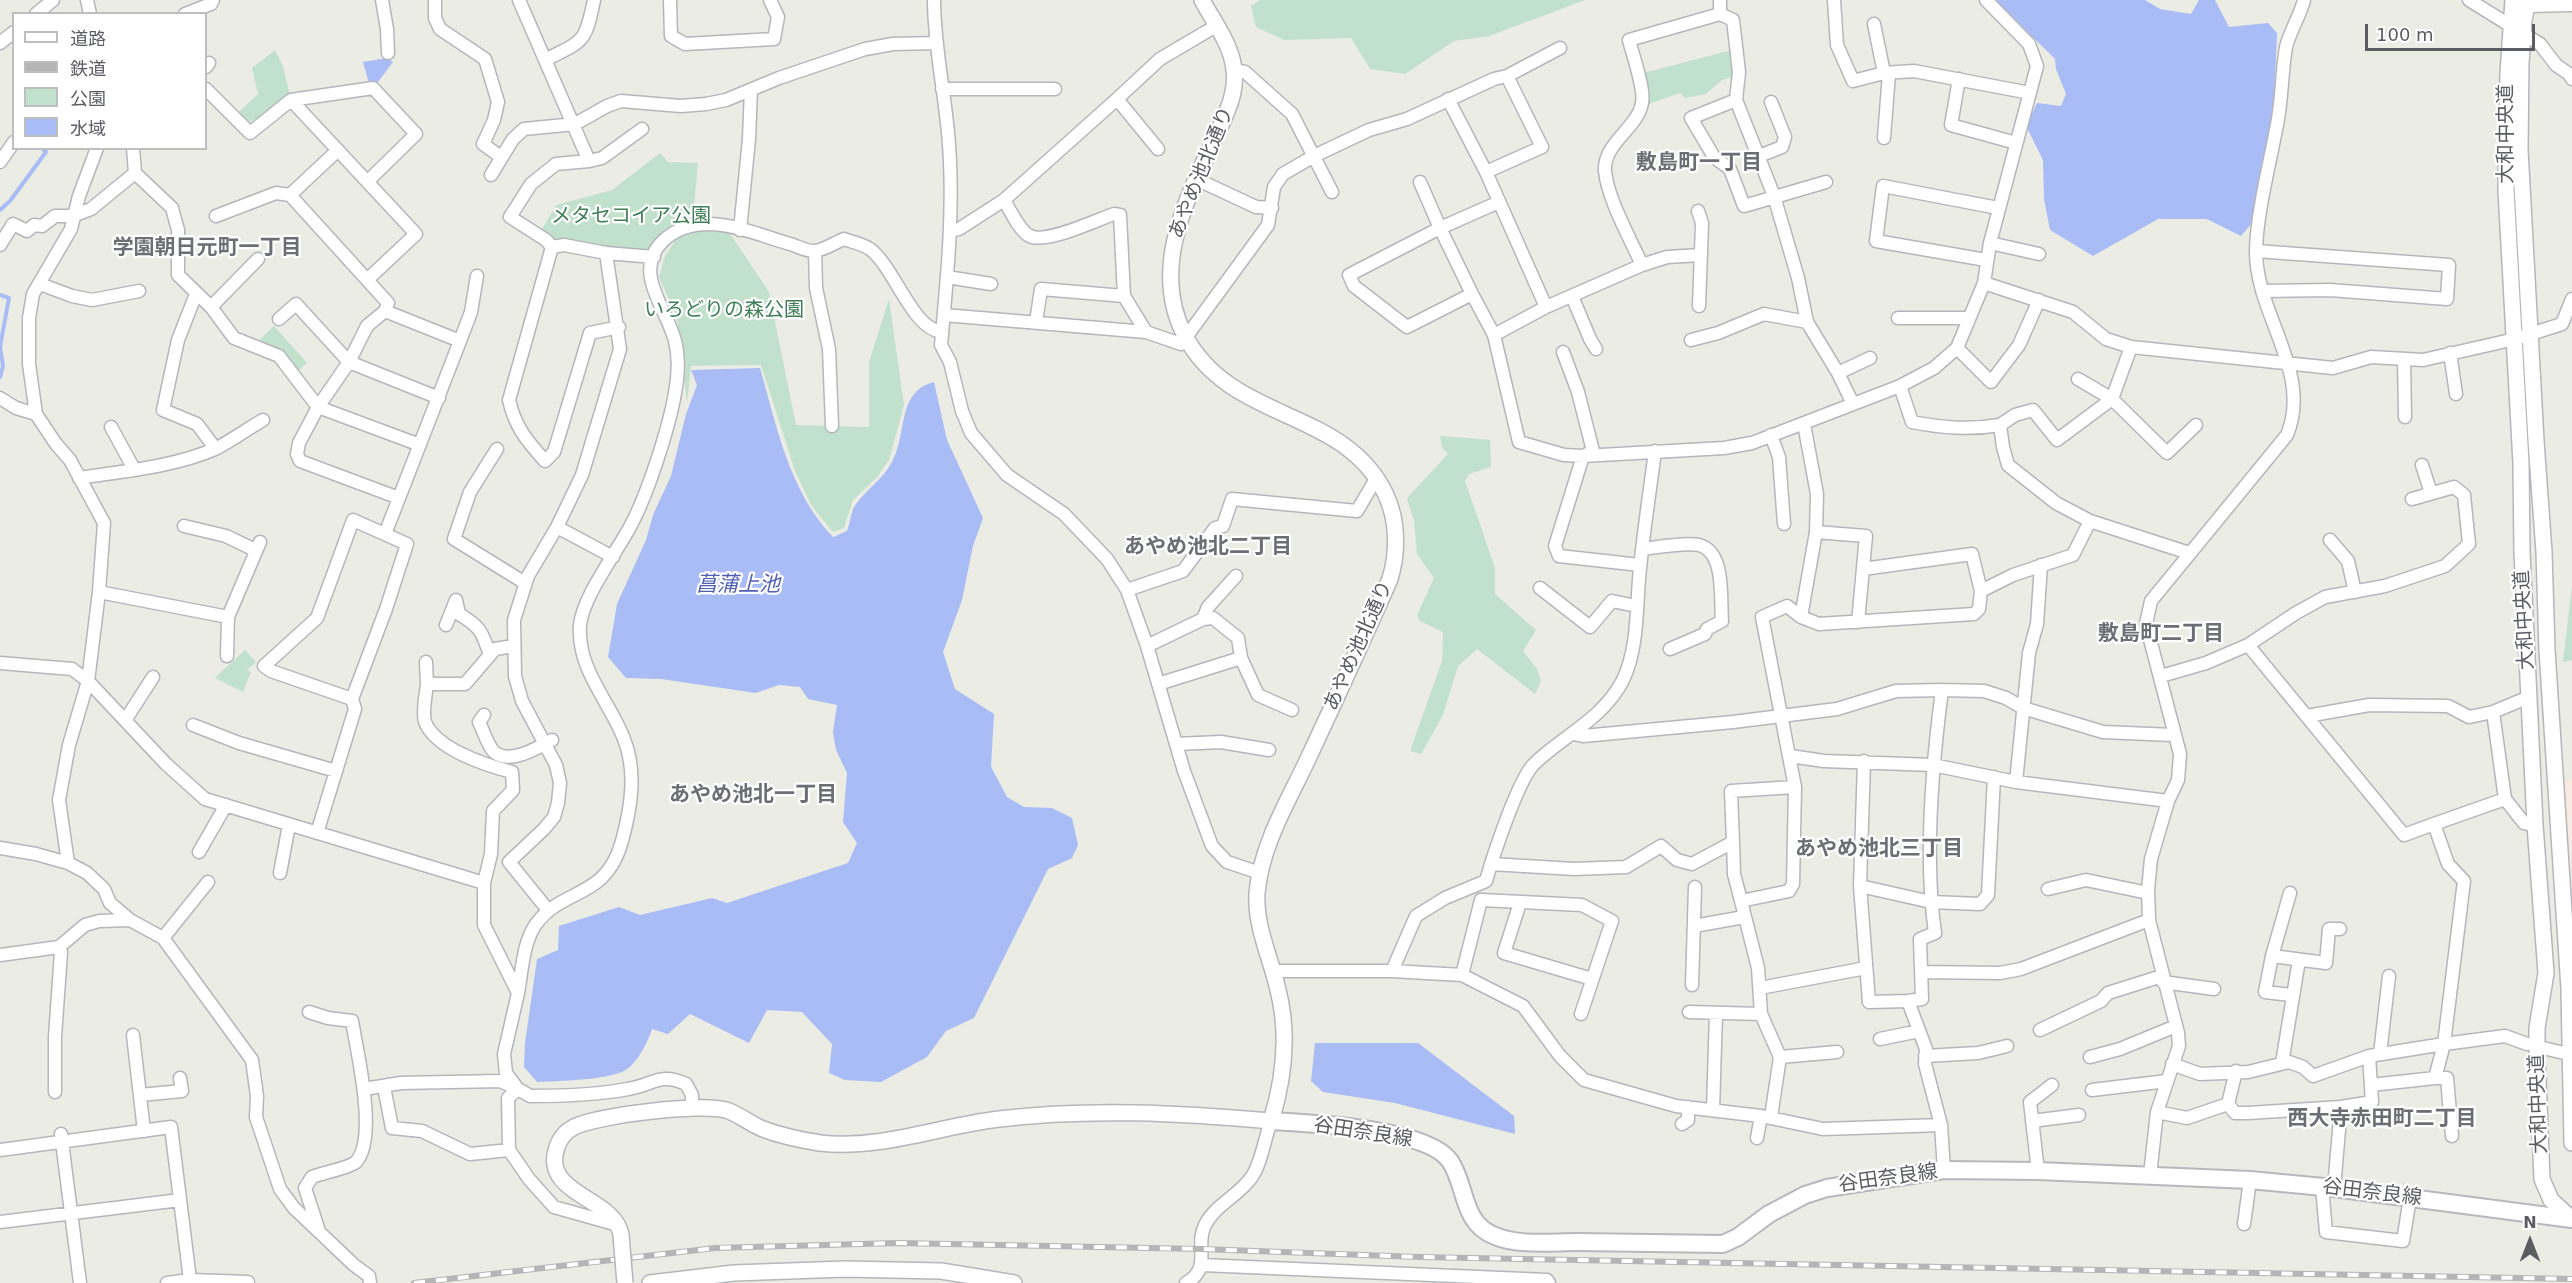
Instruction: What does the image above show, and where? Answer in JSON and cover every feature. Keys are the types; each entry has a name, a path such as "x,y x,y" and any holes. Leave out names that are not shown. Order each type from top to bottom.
{"main road":[{"name":"谷田奈良線","path":"1271,1120 1384,1132 1432,1146 1442,1152 1456,1171 1465,1204 1478,1226 1494,1236 1536,1242 1723,1244 1805,1195 1827,1188 1944,1170 2038,1171 2250,1180 2328,1187 2572,1219"}],"street":[{"path":"38,12 53,0"},
{"path":"190,12 211,4 213,0"},
{"path":"382,0 388,53"},
{"path":"435,0 435,18 440,29 485,59 498,102 494,120 483,144 501,158"},
{"path":"519,0 575,124 589,161"},
{"path":"545,60 577,44 587,33 594,0"},
{"path":"670,0 671,36 685,44 774,39 778,17 770,0"},
{"path":"934,0 949,142 951,231 941,345 950,362 962,411 971,433 1007,475 1064,514 1107,559 1127,590 1147,646 1176,744 1212,846 1227,862 1260,873"},
{"name":"あやめ池北通り","path":"1202,0 1229,51 1234,70 1232,101 1196,179 1178,225 1170,268 1174,307 1186,337 1197,355 1220,380 1246,397 1324,433 1347,446 1363,460 1377,477 1390,505 1394,521 1396,549 1390,579 1280,820 1260,873 1258,911 1260,927 1284,1020 1284,1053 1279,1096 1252,1178 1212,1214 1202,1233 1202,1265"},
{"path":"1720,0 1720,14"},
{"path":"1834,0 1837,45 1853,81 1886,73 1914,71 2030,93"},
{"path":"1420,182 1440,228 1494,335 1519,442 1564,455 1583,456 1724,448 1752,443 1900,387 1934,368 1957,348 1984,283 1986,260 1998,208 2037,66 2029,44 1986,0"},
{"path":"2150,1175 2157,1112 2179,1046 2149,920 2148,893 2151,859 2168,801 2178,780 2180,754 2173,735 2146,624 2147,612 2151,601 2287,435 2293,421 2295,401 2292,381 2262,291 2256,250 2287,45 2304,0"},
{"path":"2469,0 2540,44 2559,68 2569,74 2572,79"},
{"path":"2522,2 2572,5"},
{"name":"大和中央道","path":"2522,2 2516,28 2506,190 2515,339 2535,825 2546,973 2537,1028 2536,1054 2542,1179 2552,1200 2572,1219"},
{"path":"1642,265 1611,193 1605,169 1612,147 1640,114 1643,100 1629,40 1720,14 1733,20 1739,72 1736,100 1774,196 1798,278 1807,322 1838,373 1853,404"},
{"path":"1875,24 1886,73 1884,138"},
{"path":"951,231 959,229 1004,200 1160,59 1216,26"},
{"name":"大和中央道","path":"2516,28 2520,150 2544,552 2547,662 2569,989 2572,1143"},
{"path":"0,43 12,34"},
{"path":"491,175 513,139 524,129 575,124 621,101 681,106 726,100 779,78 865,49 893,44 937,43"},
{"path":"944,315 1146,332 1181,344 1268,225 1274,187 1283,174 1314,156 1369,130 1407,119 1494,78 1507,76 1560,48"},
{"path":"2559,68 2572,71"},
{"path":"1234,70 1245,72 1292,114 1332,192"},
{"path":"1486,172 1542,147 1507,76"},
{"path":"1959,78 1951,125 2016,143"},
{"path":"207,90 250,134 291,100 373,88 416,134 368,181"},
{"path":"942,89 1055,89"},
{"path":"740,230 749,139 750,90"},
{"path":"1117,99 1158,148"},
{"path":"1448,99 1486,172 1546,307"},
{"path":"291,100 416,234 368,279"},
{"path":"1736,100 1691,118 1714,157 1730,169 1744,206 1826,182"},
{"path":"1759,156 1782,147 1785,137 1771,102"},
{"path":"552,247 546,240 510,217 531,184 556,164 602,158 642,129"},
{"path":"0,162 12,145"},
{"path":"68,863 58,800 69,745 88,681 99,592 104,523 70,460 36,414 29,374 29,318 33,294 66,240 96,150"},
{"path":"133,150 135,173 172,208 178,230 178,275 211,307 234,338 279,356 318,407 420,445"},
{"path":"290,195 338,150"},
{"path":"0,245 13,224 27,231 34,225 42,226 55,216 73,216 91,209 135,173"},
{"path":"1196,179 1256,207 1272,208"},
{"path":"1986,260 1876,241 1883,186 1998,208"},
{"path":"216,216 276,193 290,195 388,303 385,311 367,326 349,362 318,407 299,443 297,454 300,461 399,498"},
{"path":"1004,200 1025,234 1033,238 1055,236 1114,214 1120,215 1124,296 1146,332"},
{"path":"1472,294 1407,327 1354,286 1349,275 1440,228 1499,202"},
{"path":"1698,211 1702,223 1699,306"},
{"path":"518,1089 506,1073 504,1054 528,942 535,926 548,910 590,889 602,879 621,844 630,806 632,779 624,739 587,670 580,646 580,624 585,604 633,522 675,395 678,374 676,344 670,324 654,297 650,278 654,257 662,242 691,225 711,224 815,251 844,239 870,248 886,267 924,323 934,331 942,332"},
{"path":"1990,243 2039,254"},
{"path":"552,247 564,245 606,253 654,257"},
{"path":"552,247 509,400 514,420 528,443 545,461 554,452 590,333 619,327"},
{"path":"2256,250 2449,265 2447,299 2330,290 2262,291"},
{"path":"815,251 816,288 829,349 832,426"},
{"path":"548,910 509,862 554,817 560,783 548,742 522,700 515,676 514,620 525,583 557,527 590,456 620,349 619,327 606,253"},
{"path":"1494,335 1546,307 1642,265 1667,257 1701,255"},
{"path":"211,307 258,259"},
{"path":"385,534 471,312 477,276"},
{"path":"947,277 991,284"},
{"path":"1984,283 2073,312 2106,339 2131,347 2287,361 2333,368 2371,357 2422,360 2515,339 2562,324 2572,298"},
{"path":"40,284 72,296 92,300 106,291 139,291"},
{"path":"1036,322 1041,289 1124,296"},
{"path":"196,294 178,340 163,410 197,424 215,448"},
{"path":"1572,296 1596,349"},
{"path":"1957,348 1990,382 2019,345 2040,300"},
{"path":"279,319 296,304 349,362 439,398"},
{"path":"385,311 460,341"},
{"path":"1691,340 1718,333 1764,314 1807,322"},
{"path":"1898,318 1969,318"},
{"path":"1900,387 1912,422 1972,430 2000,425 2015,415 2033,410 2057,440 2112,399 2131,347"},
{"path":"1563,352 1578,392 1593,451 1583,456 1555,546 1559,556 1640,565"},
{"path":"2450,353 2456,394"},
{"path":"1838,373 1870,358"},
{"path":"2404,359 2405,417"},
{"path":"2078,379 2112,399 2167,453 2196,425"},
{"path":"0,398 16,408 36,414"},
{"path":"80,477 171,462 215,448 263,420"},
{"path":"1801,617 1816,532 1817,494 1804,424"},
{"path":"2000,425 2008,465 2056,503 2090,521 2189,553"},
{"path":"111,427 134,469"},
{"path":"1771,435 1779,457 1784,524"},
{"path":"497,449 470,492 454,539 525,583"},
{"path":"1392,971 1416,916 1445,898 1486,881 1520,787 1533,765 1574,734 1608,703 1622,680 1630,662 1634,642 1640,565 1655,451"},
{"path":"2422,465 2431,493"},
{"path":"1127,590 1184,571 1215,528 1223,526 1232,499 1286,506 1357,511 1377,477"},
{"path":"2160,676 2206,663 2248,645 2325,597 2385,586 2445,566 2469,544 2464,495 2454,487 2412,499"},
{"path":"317,833 355,709 352,699 386,609 407,544 352,520 317,618 264,666 271,671 352,699"},
{"path":"1981,591 2041,565 2073,555 2090,521"},
{"path":"184,526 257,546 228,617 227,656"},
{"path":"557,527 613,557"},
{"path":"1816,532 1866,536 1858,622"},
{"path":"2330,540 2348,561 2355,592"},
{"path":"1643,549 1698,545 1710,550 1718,562 1722,621 1707,629 1705,634 1670,649"},
{"path":"1740,901 1789,891 1793,884 1795,787 1762,616 1787,606 1801,617 1819,624 1974,614 1979,609 1981,591 1972,554 1863,568"},
{"path":"2016,782 2029,653 2037,624 2041,565"},
{"path":"1203,619 1208,607 1236,576"},
{"path":"1540,588 1590,627 1612,601 1636,606"},
{"path":"99,592 228,617"},
{"path":"446,625 456,600 459,614 476,624 484,635 490,655"},
{"path":"1147,646 1203,619 1213,618 1238,638 1241,658 1258,695 1292,710"},
{"path":"2248,645 2404,835 2505,799"},
{"path":"427,684 465,684 495,649 513,646"},
{"path":"1158,684 1241,658"},
{"path":"426,662 424,720 440,743 482,764 512,772 513,790 493,811 490,854 484,883 484,925 518,993"},
{"path":"0,663 72,669 88,681 166,764 204,799 484,883"},
{"path":"126,719 153,677"},
{"path":"1574,734 1583,736 1733,722 1837,709 1896,691 1942,690 1984,691 2006,698 2023,708 2103,732 2173,735"},
{"path":"1864,761 1860,886 1869,1002 1922,999 1920,939 1935,933 1931,902 1933,765 1942,690"},
{"path":"2307,716 2369,705 2448,706 2469,717 2493,712 2529,697"},
{"path":"2493,712 2505,799 2524,823 2535,825"},
{"path":"484,716 479,722 494,751 503,756 517,756 548,742"},
{"path":"193,724 239,743 336,771"},
{"path":"1176,744 1221,741 1269,750"},
{"path":"1790,756 1824,761 1933,765 2016,782 2168,801"},
{"path":"1860,886 1931,902 1980,904 1988,895 1994,777"},
{"path":"1757,1138 1766,1116 1780,1057 1761,1014 1761,988 1734,873 1731,791 1795,787"},
{"path":"199,852 226,805"},
{"path":"2434,824 2448,864 2464,881 2444,1044 2435,1078"},
{"path":"280,873 289,825"},
{"path":"1491,864 1574,869 1626,867 1661,846 1677,860 1692,864 1733,842"},
{"path":"0,848 36,854 68,863 87,873 104,889 110,903 130,920 163,938 252,1060 257,1096 256,1117 279,1190 294,1208 369,1279"},
{"path":"2048,889 2086,880 2148,893"},
{"path":"163,938 208,882"},
{"path":"1692,985 1695,887"},
{"path":"2290,893 2272,956 2265,992 2291,995"},
{"path":"1461,975 1481,900 1582,905 1612,921 1581,1014"},
{"path":"1520,903 1504,953 1592,979"},
{"path":"1694,926 1744,917"},
{"path":"0,956 59,947 85,925 99,921 130,920"},
{"path":"1921,972 2000,973 2021,969 2149,920"},
{"path":"2272,956 2326,963 2329,929 2340,929"},
{"path":"55,1092 55,1037 61,952 59,947"},
{"path":"2282,1063 2291,995 2299,960"},
{"path":"1761,988 1866,968"},
{"path":"1272,971 1392,971 1461,975 1523,1006 1560,1056 1584,1080 1688,1107 1766,1116 1822,1129 1941,1125"},
{"path":"2228,1104 2235,1113 2341,1107 2372,1102 2371,1085 2375,1055 2390,976"},
{"path":"2040,1030 2101,1001 2108,993 2162,979 2214,989"},
{"path":"1908,1001 1926,1049 1926,1064 1941,1125 1944,1170"},
{"path":"309,1012 328,1018 352,1021 364,1089 366,1126 364,1149 354,1163 312,1177 305,1188 319,1232"},
{"path":"1689,1012 1761,1014"},
{"path":"1713,1110 1716,1013"},
{"path":"2090,1057 2120,1049 2176,1026"},
{"path":"1880,1039 1919,1031"},
{"path":"133,1035 144,1131"},
{"path":"2172,1064 2200,1074 2248,1072 2289,1062 2303,1067 2313,1076 2375,1055 2444,1044 2505,1036 2527,1044"},
{"path":"1926,1056 1978,1053 2007,1046"},
{"path":"2543,1048 2564,1053"},
{"path":"1780,1057 1837,1052"},
{"path":"2228,1104 2236,1071"},
{"path":"140,1095 182,1091 180,1078"},
{"path":"364,1089 401,1083 500,1081 530,1096 553,1096 630,1089 658,1079 673,1078 686,1084 692,1095 692,1107"},
{"path":"2371,1085 2447,1078 2452,1136"},
{"path":"2092,1090 2167,1081"},
{"path":"2038,1171 2030,1102 2052,1085"},
{"path":"384,1087 392,1128 422,1131 470,1154 509,1150"},
{"path":"518,1089 508,1098 509,1150 529,1179 554,1207 620,1230"},
{"path":"2157,1112 2187,1118 2228,1104"},
{"path":"625,1283 620,1230 604,1208 568,1188 559,1174 555,1161 556,1148 563,1135 574,1127 692,1107 728,1110 763,1129 803,1141 841,1145 880,1141 1000,1119 1065,1112 1148,1112 1271,1120"},
{"path":"1682,1124 1688,1120 1688,1107"},
{"path":"2341,1107 2328,1187 2326,1233 2403,1241 2410,1198"},
{"path":"2032,1120 2079,1115"},
{"path":"0,1150 61,1138 171,1128 190,1280"},
{"path":"61,1138 80,1283"},
{"path":"2244,1224 2250,1180"},
{"path":"0,1222 180,1200"},
{"path":"2572,1210 2572,1219"},
{"path":"1186,1283 1192,1279 1202,1265 1280,1267 1299,1271 1411,1279 1546,1280 1549,1283"},
{"path":"650,1283 734,1273 845,1269 941,1271 1014,1283"},
{"path":"167,1283 190,1280 248,1282"}],"shaded area":[{"path":"2572,779 2572,891 2564,782"}],"green space":[{"path":"1260,0 1585,0 1489,36 1454,41 1405,74 1370,69 1351,38 1284,40 1256,27 1251,6"},
{"path":"275,50 283,66 291,100 246,122 238,113 258,94 252,68"},
{"path":"1732,50 1735,76 1722,80 1706,94 1685,98 1680,93 1649,104 1643,73"},
{"name":"メタセコイア公園","path":"660,153 668,162 698,163 693,216 664,230 645,253 562,242 541,231 556,205 612,190"},
{"name":"いろどりの森公園","path":"702,229 729,232 769,292 796,425 869,427 869,362 889,299 904,405 889,460 877,477 853,500 844,528 833,532 811,505 795,471 761,365 691,366 687,403 677,318 659,277 665,256 679,235"},
{"path":"274,326 307,363 294,375 260,339"},
{"path":"1440,436 1490,440 1491,467 1469,474 1465,481 1495,568 1495,594 1536,630 1523,651 1537,669 1541,681 1535,694 1477,649 1458,666 1443,715 1421,754 1410,751 1442,661 1443,632 1420,621 1417,615 1434,578 1417,554 1414,521 1407,498 1448,454 1442,447"},
{"path":"2572,585 2572,660 2563,662"},
{"path":"245,650 256,662 247,670 251,672 243,692 215,678"}],"water":[{"path":"1995,0 2145,0 2160,9 2191,14 2199,0 2215,0 2229,27 2268,23 2277,33 2274,106 2252,223 2241,236 2207,219 2158,219 2093,256 2050,230 2044,199 2043,160 2026,126 2037,103 2061,106 2066,94 2056,69 2055,59"},
{"path":"387,58 393,62 378,82 369,83 363,62"},
{"name":"菖蒲上池","path":"760,368 779,435 795,479 818,519 833,537 847,531 856,504 892,462 897,451 908,404 922,387 934,382 947,440 983,518 973,546 962,600 943,652 955,689 994,714 991,767 1007,797 1024,807 1052,808 1072,818 1078,845 1072,858 1048,869 974,1018 946,1031 927,1057 881,1082 845,1080 829,1073 832,1044 802,1012 767,1010 749,1043 690,1014 668,1034 652,1029 638,1058 624,1071 594,1078 537,1082 524,1067 525,1043 537,959 558,950 559,926 619,907 640,915 712,898 727,903 848,863 857,843 843,822 847,773 836,750 833,732 837,705 808,699 800,687 779,685 756,693 661,679 626,678 608,657 617,604 646,540 653,515 671,476 686,414 697,385 691,370"},
{"path":"1315,1043 1418,1043 1514,1116 1515,1134 1395,1103 1323,1092 1311,1081"}],"waterway":[{"path":"0,210 10,201 46,152 44,150"},
{"path":"0,295 9,298 0,347 3,366 0,377"}],"railway":[{"path":"414,1283 715,1248 898,1243 1201,1249 1418,1257 2572,1279"}],"district":[{"name":"敷島町一丁目","path":"1699,164"},
{"name":"学園朝日元町一丁目","path":"207,249"},
{"name":"あやめ池北二丁目","path":"1208,548"},
{"name":"敷島町二丁目","path":"2161,635"},
{"name":"あやめ池北一丁目","path":"753,796"},
{"name":"あやめ池北三丁目","path":"1879,850"},
{"name":"西大寺赤田町二丁目","path":"2382,1120"}]}
